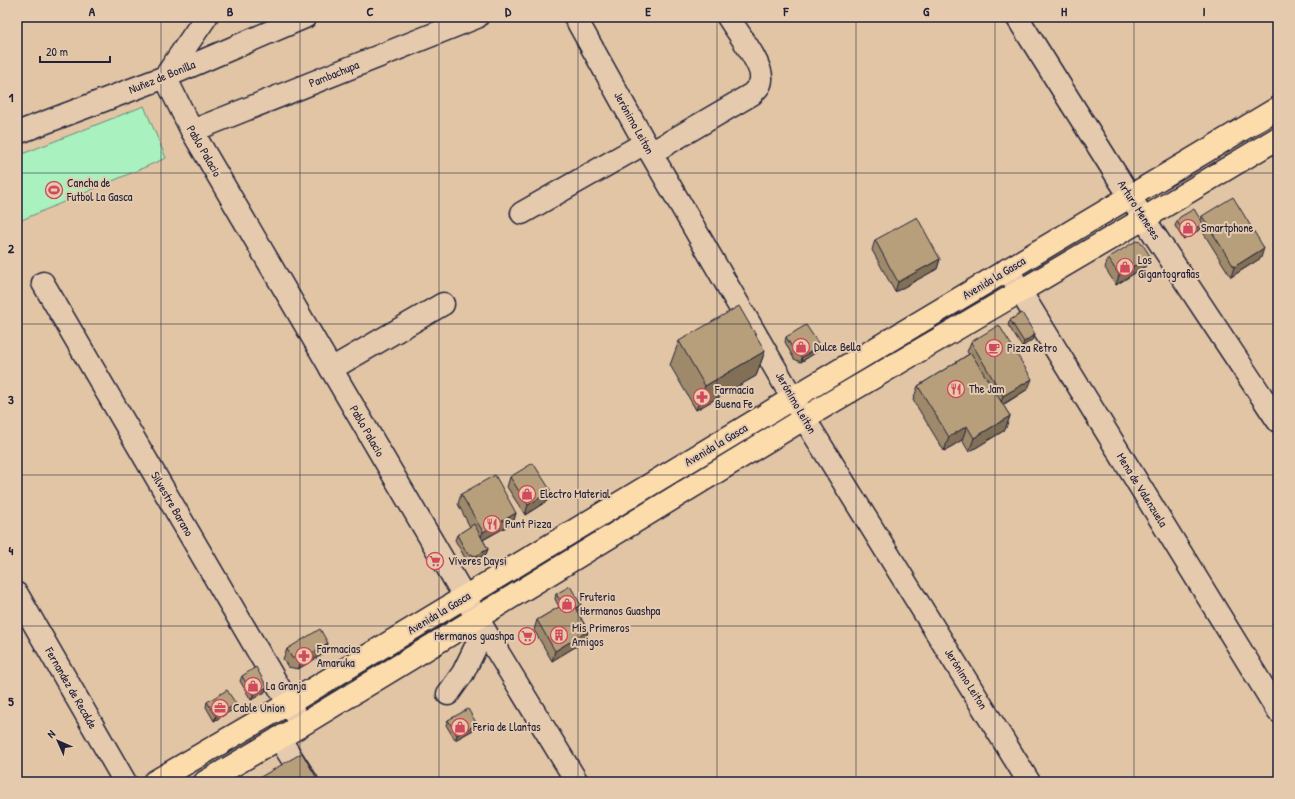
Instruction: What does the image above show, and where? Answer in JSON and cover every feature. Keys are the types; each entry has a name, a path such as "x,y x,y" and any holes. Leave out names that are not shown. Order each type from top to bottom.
{"main road":[{"name":"Avenida la Gasca","path":"154,782 289,704 793,398 1278,108"},
{"name":"Avenida la Gasca","path":"205,782 301,725 480,624 647,514 804,418 1144,219 1278,138"},
{"path":"634,495 647,514"}],"street":[{"path":"165,77 206,17"},
{"name":"Nuñez de Bonilla","path":"17,133 165,77 305,17"},
{"name":"Pambachupa","path":"192,131 477,17"},
{"name":"Jerónimo Leiton","path":"575,17 648,148 804,418 1030,782"},
{"path":"522,213 752,94 760,85 762,77 758,64 728,17"},
{"name":"Arturo Meneses","path":"1017,17 1144,219 1278,421"},
{"name":"Pablo Palacio","path":"165,77 192,131 480,624 577,782"},
{"name":"Mena de Valenzuela","path":"1008,269 1020,291 1278,711"},
{"name":"Silvestre Barano","path":"43,283 301,725"},
{"path":"331,369 443,304"},
{"name":"Fernandez de Recalde","path":"17,594 125,782"},
{"path":"448,694 463,673 480,624"},
{"path":"279,738 307,782"}],"green space":[{"name":"Cancha de Futbol La Gasca","path":"144,106 166,158 17,222 17,156"}],"building":[{"path":"1233,197 1264,248 1234,267 1202,216"},
{"name":"Smartphone","path":"1194,209 1203,224 1185,234 1177,221 1180,217"},
{"path":"917,217 940,259 898,282 875,240"},
{"path":"1136,241 1141,242 1150,256 1119,275 1108,258"},
{"path":"739,306 765,351 705,386 679,341"},
{"path":"1022,313 1035,334 1024,342 1010,320"},
{"name":"Dulce Bella","path":"806,325 820,346 802,357 796,354 786,337"},
{"path":"999,325 1032,379 1003,396 971,342"},
{"path":"971,353 1010,416 974,438 967,426 949,437 918,386"},
{"path":"533,463 551,491 528,505 510,477"},
{"path":"495,475 516,513 483,532 461,494"},
{"path":"474,524 488,549 476,556 467,553 457,535"},
{"path":"570,586 581,605 575,608 571,600 563,605 556,594"},
{"name":"Mis Primeros Amigos","path":"571,600 588,631 555,651 537,620"},
{"path":"320,629 328,643 302,659 292,658 287,649"},
{"name":"La Granja","path":"256,667 267,687 253,695 242,676"},
{"name":"Cable Union","path":"227,690 236,704 216,716 207,702"},
{"name":"Feria de Llantas","path":"468,709 477,724 457,735 448,720"},
{"path":"302,753 319,782 252,782"}],"place":[{"name":"Cancha de Futbol La Gasca","path":"54,190"},
{"name":"Smartphone","path":"1188,228"},
{"name":"Los Gigantografias","path":"1125,267"},
{"name":"Dulce Bella","path":"801,347"},
{"name":"Pizza Retro","path":"994,348"},
{"name":"The Jam","path":"956,389"},
{"name":"Farmacia Buena Fe","path":"702,397"},
{"name":"Electro Material","path":"527,494"},
{"name":"Punt Pizza","path":"492,524"},
{"name":"Víveres Daysi","path":"435,561"},
{"name":"Fruteria Hermanos Guashpa","path":"567,604"},
{"name":"Mis Primeros Amigos","path":"559,635"},
{"name":"Hermanos guashpa","path":"527,636"},
{"name":"Farmacias Amaruka","path":"304,656"},
{"name":"La Granja","path":"253,686"},
{"name":"Cable Union","path":"220,708"},
{"name":"Feria de Llantas","path":"460,727"}]}
